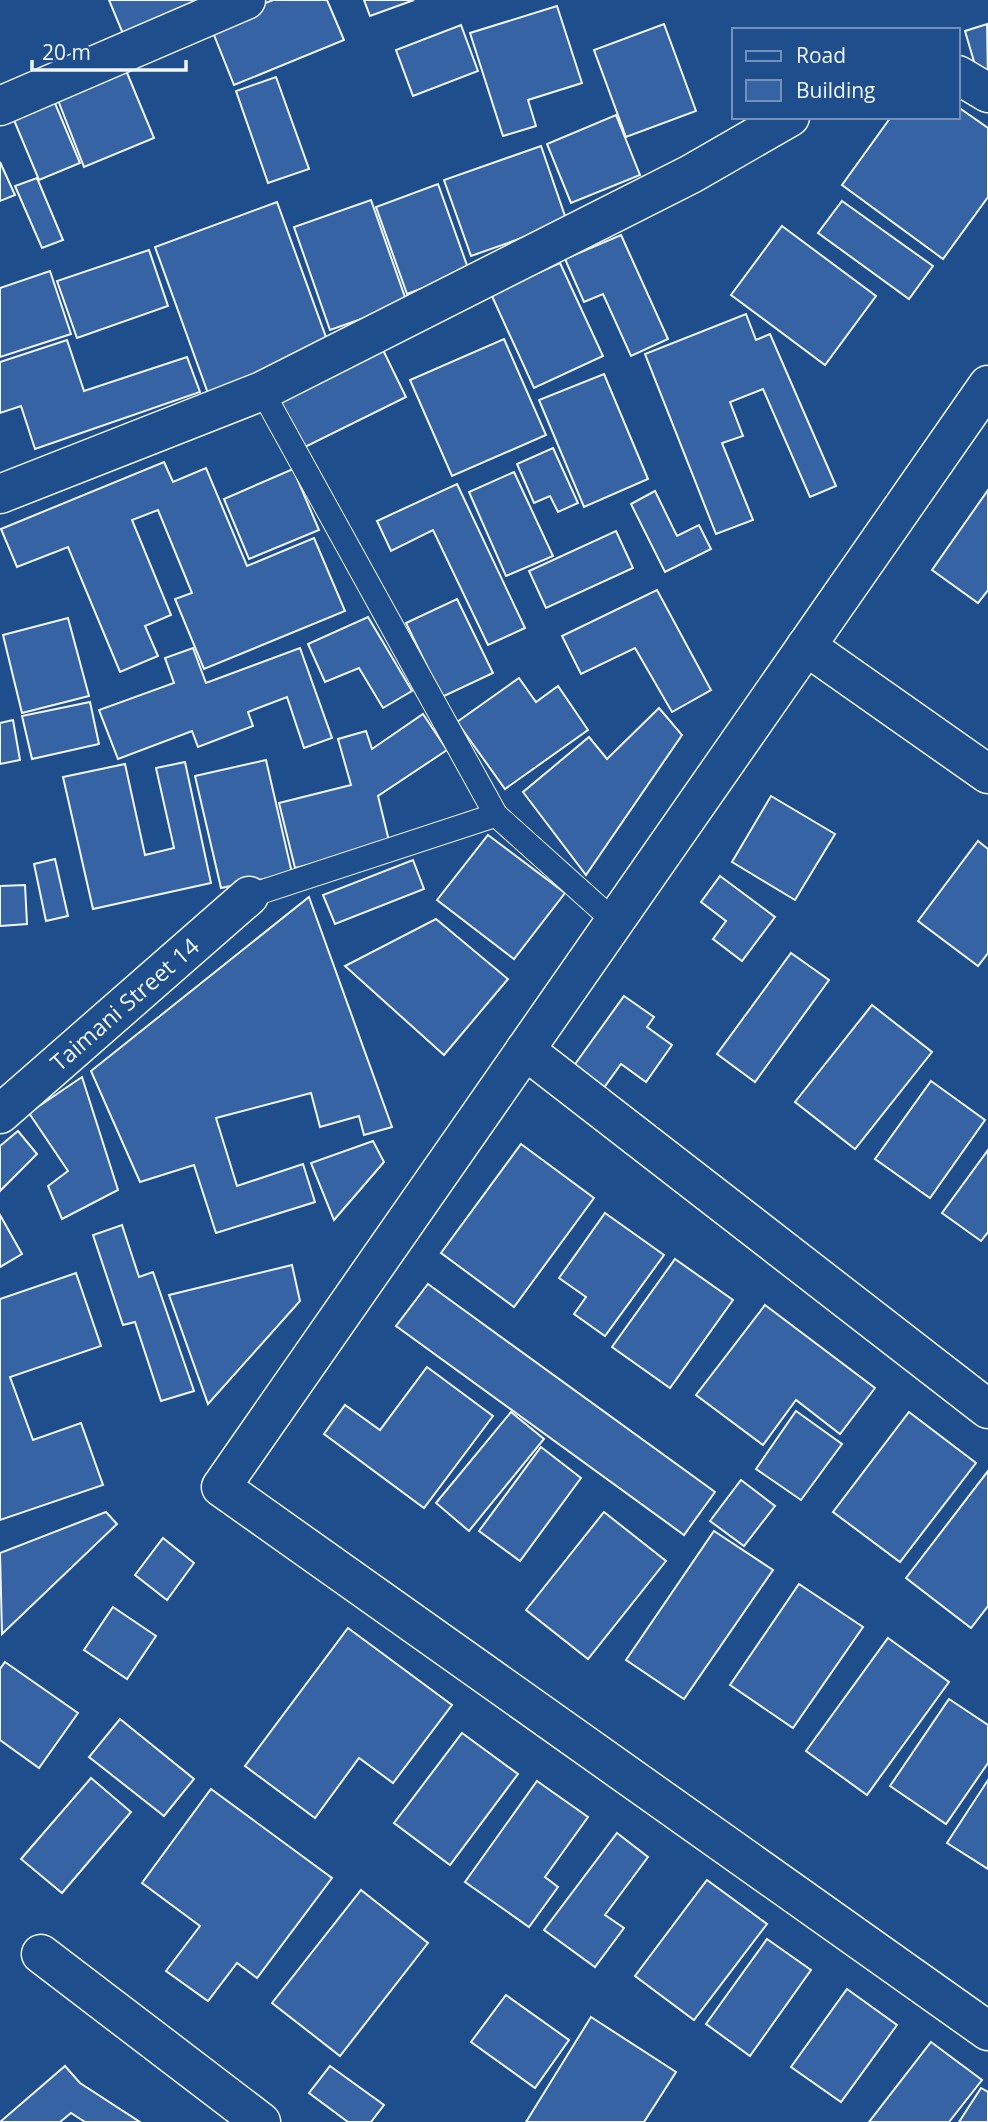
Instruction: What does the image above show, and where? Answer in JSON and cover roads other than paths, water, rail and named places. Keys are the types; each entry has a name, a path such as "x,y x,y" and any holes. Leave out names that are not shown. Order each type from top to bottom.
{"street":[{"path":"0,106 246,0"},
{"path":"960,76 988,93"},
{"path":"0,494 262,391 691,174 787,119"},
{"path":"988,385 221,1487 988,2031"},
{"path":"806,646 988,774"},
{"name":"Taimani Street 14","path":"0,1114 249,896"},
{"path":"525,1050 988,1409"},
{"path":"41,1954 261,2122"}],"lane":[{"path":"262,391 496,815 615,922"},
{"path":"249,896 496,815"}]}
